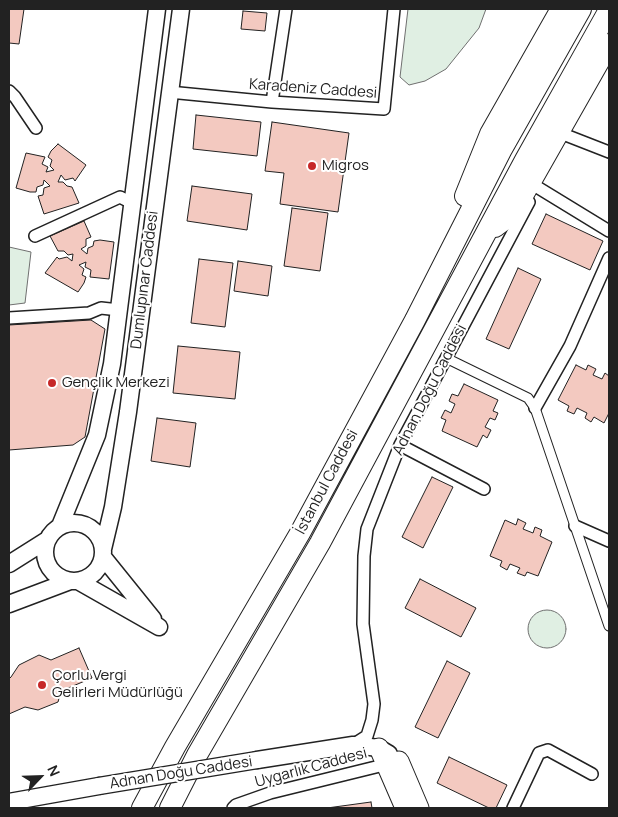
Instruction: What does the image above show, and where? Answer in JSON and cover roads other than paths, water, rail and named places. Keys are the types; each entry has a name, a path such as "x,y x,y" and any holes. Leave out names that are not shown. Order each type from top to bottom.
{"highway":[{"path":"461,228 461,207 490,134 562,9"},
{"name":"İstanbul Caddesi","path":"142,808 175,747 300,533 410,328 502,149 581,9"},
{"name":"İstanbul Caddesi","path":"170,808 197,755 320,543 485,233 609,10"},
{"path":"485,233 504,221 517,206 609,44"}],"main road":[{"name":"Dumlupınar Caddesi","path":"60,526 97,435 112,364 157,9"},
{"name":"Dumlupınar Caddesi","path":"103,553 113,507 128,412 181,9"},
{"path":"9,564 46,540 60,526 69,522 79,522 88,526 96,532 101,540 103,553 101,564 92,576 9,604"},
{"path":"46,540 45,558 54,574 61,579 74,581 159,627 103,553"},
{"name":"Adnan Doğu Caddesi","path":"9,802 353,745 388,758"},
{"path":"388,758 405,808"},
{"path":"388,758 418,808"}],"street":[{"path":"272,102 286,9"},
{"name":"Karadeniz Caddesi","path":"170,92 272,102 384,109 394,9"},
{"name":"Adnan Doğu Caddesi","path":"353,745 367,736 374,704 363,624 364,556 367,529 400,445 537,187 568,136 609,57"},
{"path":"9,91 36,128"},
{"path":"568,136 609,152"},
{"path":"537,187 609,231"},
{"path":"35,236 120,197 132,203"},
{"path":"535,408 570,346 609,258"},
{"path":"9,318 89,313 101,308 119,310"},
{"path":"446,358 528,398 535,408 609,626"},
{"path":"400,445 484,489"},
{"path":"575,526 609,541"},
{"path":"513,808 539,753 548,750 592,774"},
{"name":"Uygarlık Caddesi","path":"233,808 236,805 270,794 388,758"}],"place":[{"name":"Migros","path":"312,166"},
{"name":"Gençlik Merkezi","path":"52,383"},
{"name":"Çorlu Vergi Gelirleri Müdürlüğü","path":"42,685"}]}
